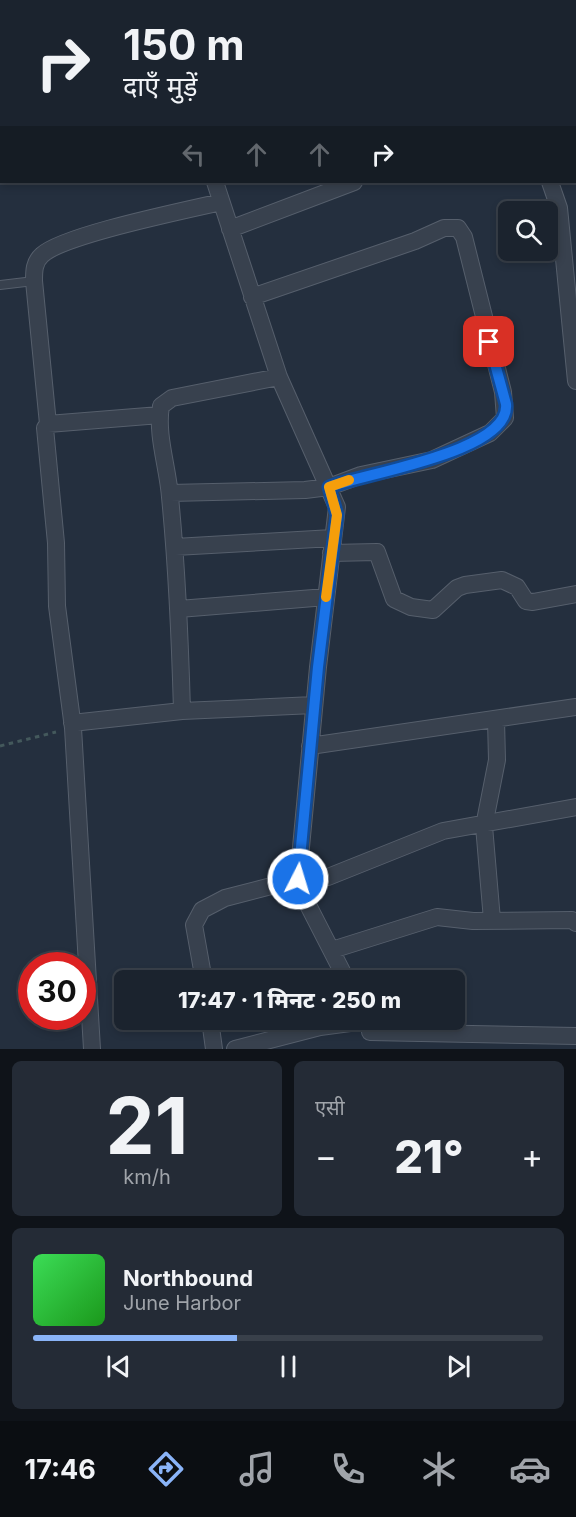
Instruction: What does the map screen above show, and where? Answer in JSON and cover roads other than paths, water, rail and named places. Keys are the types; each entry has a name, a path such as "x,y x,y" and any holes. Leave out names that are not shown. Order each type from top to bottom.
{"street":[{"path":"215,183 279,377 337,507 314,705 298,879 308,905 342,970"},
{"path":"230,229 351,183"},
{"path":"550,183 559,208 576,381"},
{"path":"92,1049 72,725 57,606 56,543 45,428 48,424 34,281 35,265 42,255 63,244 222,202"},
{"path":"170,493 305,490 329,487 362,476 432,460 480,439 500,425 505,418 503,392 462,232 455,227 444,228 414,241 252,297"},
{"path":"183,711 175,547 160,415 164,402 172,398 279,377"},
{"path":"48,424 160,415"},
{"path":"175,547 332,545 378,553 394,599 426,611 440,606 457,588 488,581 510,583 517,587 525,601 532,602 576,594"},
{"path":"179,609 326,597"},
{"path":"72,725 183,711 314,705"},
{"path":"310,746 576,707"},
{"path":"492,920 484,826 497,760 496,720"},
{"path":"202,970 194,925 202,910 225,898 298,879 328,877 443,831 484,826 576,807"},
{"path":"332,950 437,917 572,920 576,923"},
{"path":"235,1049 320,1027 505,1042 576,1036"},
{"path":"211,1030 214,1049"}],"lane":[{"path":"0,285 34,281"}]}
